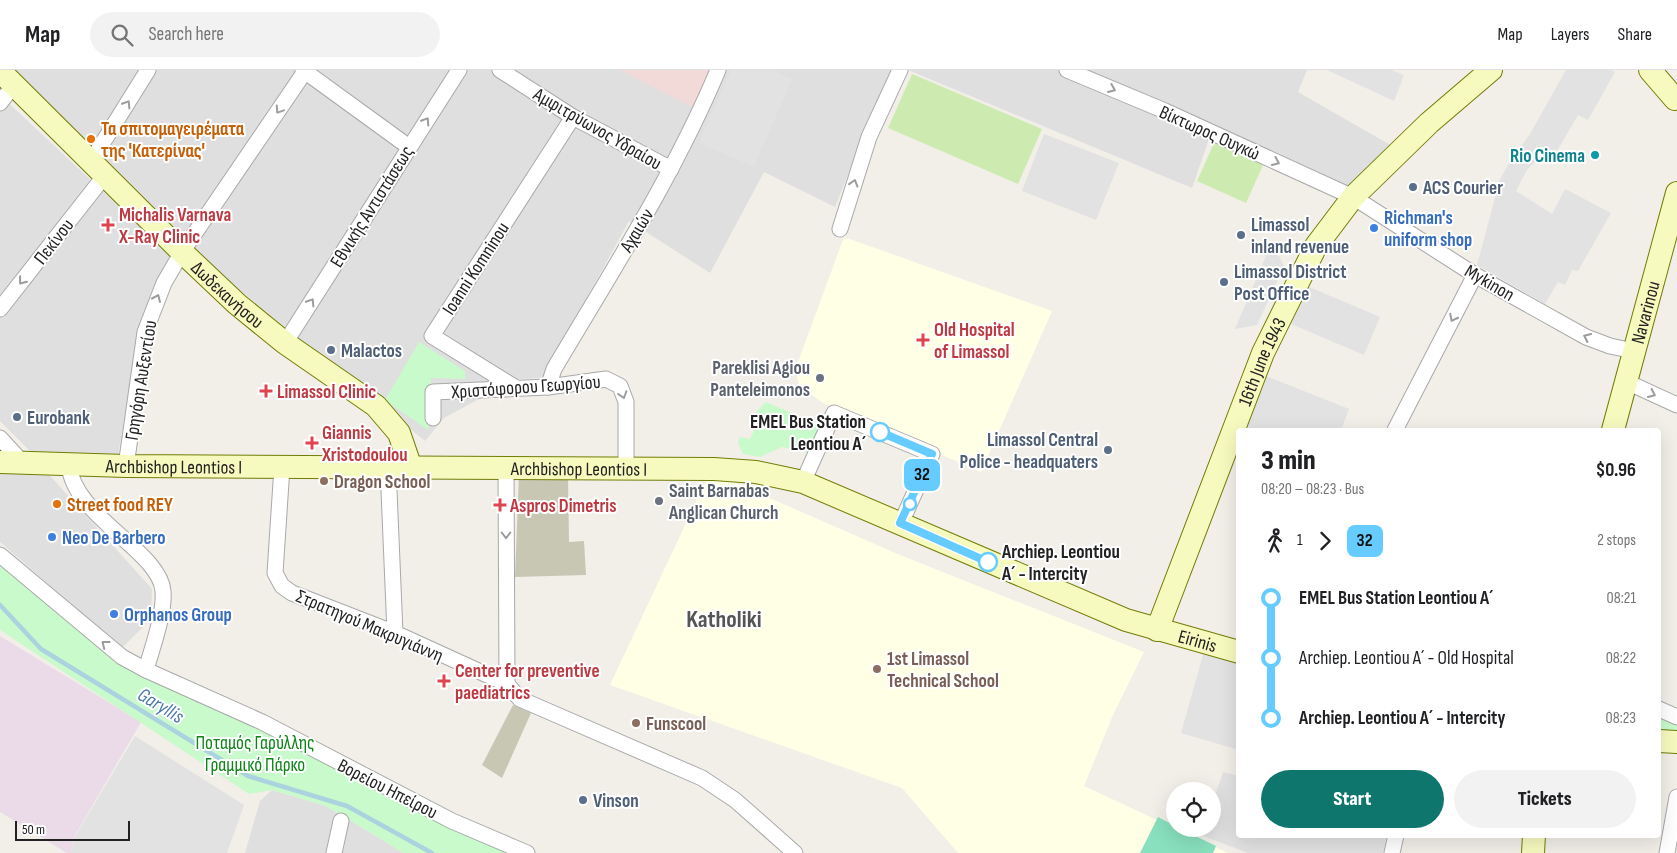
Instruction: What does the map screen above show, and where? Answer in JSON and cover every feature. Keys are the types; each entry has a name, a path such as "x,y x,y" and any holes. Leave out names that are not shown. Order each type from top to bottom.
{"main road":[{"name":"16th June 1943","path":"1239,428 1263,353 1316,246 1353,197 1434,119 1491,70"},
{"path":"1650,70 1676,100"},
{"path":"1668,70 1676,100"},
{"name":"Δωδεκανήσου","path":"7,78 237,304 285,343 376,406 399,434 411,468"},
{"name":"Navarinou","path":"1614,428 1677,193"},
{"name":"16th June 1943","path":"1157,630 1236,436"},
{"name":"Archbishop Leontios I","path":"10,462 126,466 714,469 756,472 803,482 1126,620 1157,630"},
{"name":"Eirinis","path":"1157,630 1236,651"},
{"path":"1661,741 1677,742"},
{"path":"1533,853 1534,838"}],"street":[{"name":"Πεκίνου","path":"0,309 99,167 148,70"},
{"name":"Εθνικής Αντιστάσεως","path":"285,343 459,70"},
{"name":"Αμφιτρύωνος Υδραίου","path":"500,70 573,117 672,169"},
{"name":"Αχαιών","path":"548,387 554,369 672,169 696,122 718,70"},
{"path":"840,229 869,137 900,70"},
{"name":"Βίκτωρος Ουγκώ","path":"1067,70 1353,197"},
{"path":"305,71 409,147"},
{"name":"Γρηγόρη Αυξεντίου","path":"126,466 145,332 164,283 182,252 305,71"},
{"path":"0,103 7,78"},
{"name":"Ioanni Komninou","path":"516,388 432,336 573,117"},
{"name":"Mykinon","path":"1353,197 1475,275 1586,337 1610,346 1634,351"},
{"path":"1396,428 1475,275"},
{"name":"Χριστόφορου Γεωργίου","path":"433,418 433,392 548,387 606,379 620,386 626,402 626,469"},
{"path":"1627,382 1677,405"},
{"path":"803,482 834,413 932,454 900,523"},
{"path":"0,438 10,462"},
{"path":"68,464 69,476 82,498 156,571 164,590 162,607 146,670"},
{"path":"388,467 394,632"},
{"name":"Στρατηγού Μακρυγιάννη","path":"282,468 275,573 277,579 292,593 394,632 507,684 520,699 702,778 719,788 796,853"},
{"path":"506,468 507,684"},
{"name":"Βορείου Ηπείρου","path":"0,555 122,658 262,722 452,821 527,853"},
{"path":"1661,710 1677,717"},
{"path":"1667,853 1677,797"},
{"path":"334,853 341,821"},
{"path":"1392,853 1395,838"}],"shaded area":[{"path":"11,70 907,70 864,134 835,207 764,172 710,273 629,221 543,378 516,379 444,418 425,441 197,255"},
{"path":"620,70 714,70 696,109"},
{"path":"731,70 771,70 792,79 754,167 699,143"},
{"path":"908,70 1307,70 1298,92 1392,146 1348,188 1209,139 1192,188"},
{"path":"1327,70 1391,70 1404,75 1394,101"},
{"path":"1566,70 1611,70 1615,72 1588,120 1578,115 1550,163 1541,158 1528,168 1516,191 1552,214 1565,189 1611,213 1578,271 1572,270 1565,285 1558,282 1545,304 1477,265 1500,179 1530,134"},
{"path":"0,95 172,256 142,319 118,455 33,454 0,421"},
{"path":"1044,134 1119,163 1096,220 1022,191"},
{"name":"Old Hospital of Limassol","path":"844,237 1052,311 981,472 823,403 799,385 795,370"},
{"path":"1272,242 1284,266 1257,325 1235,329"},
{"path":"1307,286 1380,317 1364,355 1291,324"},
{"path":"1266,376 1349,409 1342,428 1246,427"},
{"path":"44,469 152,589 151,619 122,648 0,542 0,470"},
{"name":"1st Limassol Technical School","path":"710,472 900,555 1144,652 1113,715 1084,786 1166,824 1166,837 1194,837 1228,853 958,853 902,788 610,685"},
{"path":"519,474 568,475 569,542 584,541 586,575 515,577"},
{"path":"0,636 141,722 74,837 71,853 67,853 0,812"},
{"path":"1205,648 1236,657 1236,749 1181,733"},
{"path":"513,705 531,713 502,778 482,765"},
{"path":"135,736 244,805 227,853 71,853 74,838"},
{"path":"1223,772 1236,775 1236,838 1386,838 1383,853 1248,853 1206,837 1221,837 1220,782"},
{"path":"272,790 326,806 404,853 245,853 260,801"}],"green space":[{"path":"912,74 1042,129 1018,184 888,128"},
{"path":"1215,141 1264,163 1246,203 1197,181"},
{"path":"419,342 465,371 465,379 431,378 428,430 385,400"},
{"path":"766,402 817,424 820,433 810,453 782,447 760,457 743,454 738,443 740,437 750,439 760,417 755,413"},
{"name":"Ποταμός Γαρύλλης Γραμμικό Πάρκο","path":"0,559 116,657 453,817 537,853 404,853 326,806 272,790 249,794 0,630"},
{"path":"1661,718 1677,725 1677,739 1661,737"},
{"path":"1158,817 1166,821 1166,837 1197,837 1216,846 1213,853 1140,853"}],"waterway":[{"name":"Garyllis","path":"0,605 41,649 248,776 347,806 432,853"}],"bus line":[{"name":"32","path":"880,432 932,454 900,523 988,562"}],"place":[{"name":"Τα σπιτομαγειρέματα της 'Κατερίνας'","path":"91,139"},
{"name":"Rio Cinema","path":"1595,155"},
{"name":"ACS Courier","path":"1413,187"},
{"name":"Michalis Varnava X-Ray Clinic","path":"108,225"},
{"name":"Richman's uniform shop","path":"1374,228"},
{"name":"Limassol inland revenue","path":"1241,235"},
{"name":"Limassol District Post Office","path":"1224,282"},
{"name":"Old Hospital of Limassol","path":"923,340"},
{"name":"Malactos","path":"331,350"},
{"name":"Pareklisi Agiou Panteleimonos","path":"820,378"},
{"name":"Limassol Clinic","path":"266,391"},
{"name":"Eurobank","path":"17,417"},
{"name":"EMEL Bus Station Leontiou A´","path":"880,432"},
{"name":"Giannis Xristodoulou","path":"312,443"},
{"name":"Limassol Central Police - headquaters","path":"1108,450"},
{"name":"Dragon School","path":"324,481"},
{"name":"Saint Barnabas Anglican Church","path":"659,501"},
{"name":"Street food REY","path":"57,504"},
{"name":"Aspros Dimetris","path":"500,505"},
{"name":"Neo De Barbero","path":"52,537"},
{"name":"Archiep. Leontiou A´ - Intercity","path":"988,562"},
{"name":"Orphanos Group","path":"114,614"},
{"name":"1st Limassol Technical School","path":"877,669"},
{"name":"Center for preventive paediatrics","path":"444,681"},
{"name":"Funscool","path":"636,723"},
{"name":"Vinson","path":"583,800"}],"district":[{"name":"Katholiki","path":"724,619"}]}
